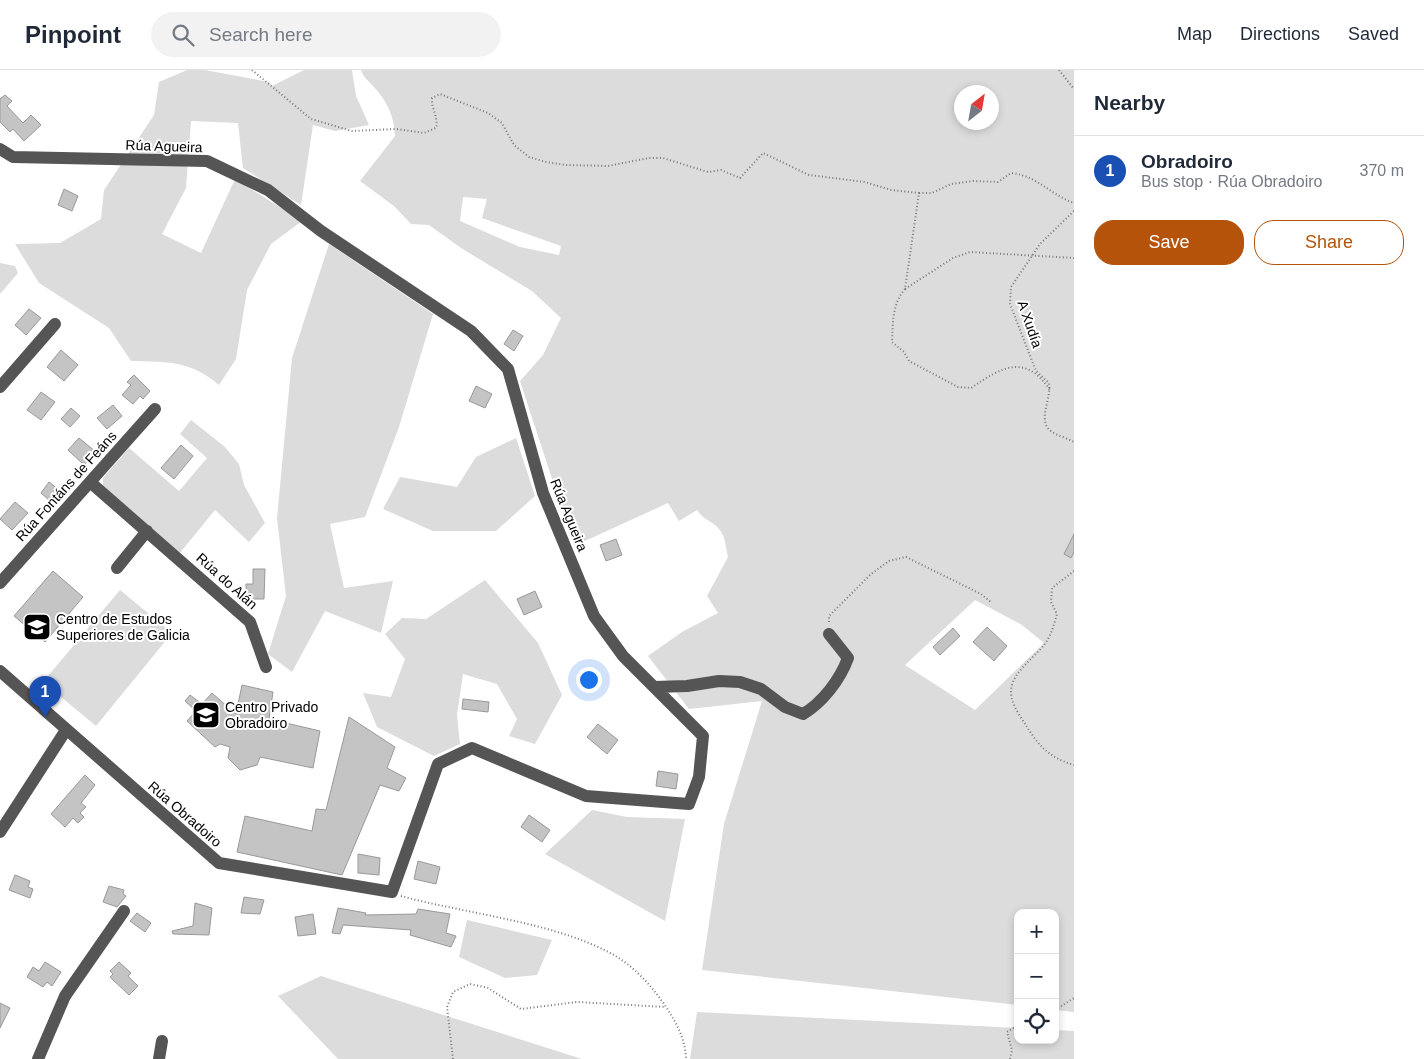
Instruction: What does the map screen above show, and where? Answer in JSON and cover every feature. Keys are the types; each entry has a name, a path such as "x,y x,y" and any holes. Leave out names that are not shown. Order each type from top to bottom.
{"street":[{"name":"Rúa Agueira","path":"0,149 13,158 207,161 268,190 321,231 471,331 508,369 543,494 594,616 623,656 703,736 699,777 690,804 586,796 472,748 438,764 392,892"},
{"path":"0,388 55,324"},
{"name":"Rúa Fontáns de Feáns","path":"0,583 155,409"},
{"name":"Rúa do Alán","path":"90,482 250,622 266,667"},
{"path":"117,568 147,531"},
{"path":"654,687 687,686 719,681 740,682 761,689 785,707 803,714 816,706 844,669 848,658 829,634"},
{"name":"Rúa Obradoiro","path":"0,671 218,863 392,892"},
{"path":"0,832 66,730"},
{"path":"38,1059 65,996 124,911"},
{"path":"159,1059 162,1041"}],"path":[{"path":"252,70 311,119 352,131 397,129 424,133 436,128 437,124 431,106 432,98 440,94 488,112 502,123 514,145 529,157 565,166 601,166 649,158 664,158 708,172 721,170 740,178 763,153 809,175 865,182 891,190 919,193 932,193 952,184 973,181 998,182 1011,173 1024,174 1035,179 1062,198 1074,203"},
{"path":"1059,70 1074,89"},
{"path":"905,290 919,193"},
{"name":"A Xudía","path":"1051,392 1050,383 1036,371 1010,304 1011,286 1040,244 1074,211"},
{"path":"1074,258 970,252 953,258 900,295 893,316 892,342 904,352 909,361 958,387 971,388 1005,367 1027,367 1044,381 1051,392 1044,416 1046,426 1053,433 1074,442"},
{"path":"829,634 829,616 845,598 871,574 890,561 906,557 981,594 992,603"},
{"path":"1074,571 1052,588 1050,602 1058,614 1052,632 1044,646 1018,674 1011,692 1015,708 1037,743 1056,759 1074,765"},
{"path":"392,892 440,907 567,936 594,946 627,964 645,980 679,1026 686,1047 686,1059"},
{"path":"453,1059 447,1007 453,992 470,984 488,988 522,1009 577,1002 666,1007"},
{"path":"1059,1007 1074,998"},
{"path":"1010,1059 1012,1050 1007,1032 1014,1028"}],"shaded area":[{"path":"187,70 205,70 269,82 272,86 304,70 352,70 356,96 369,125 335,131 313,125 301,205 243,168 238,123 191,121 186,188 162,234 201,253 235,179 302,221 271,244 247,290 236,359 219,385 198,371 178,364 131,361 109,328 39,283 15,244 60,243 101,219 104,190 154,115 159,82"},
{"path":"361,70 1074,70 1074,1012 1059,1010 1059,909 1014,909 1014,1005 702,970 724,824 762,701 689,709 648,656 682,632 718,613 707,596 728,557 723,535 716,526 697,510 679,521 668,503 574,546 520,381 543,355 561,318 532,291 461,248 429,225 411,224 394,206 360,181 395,136 393,121 386,103","holes":["463,197 487,199 482,218 561,246 559,255 520,247 460,221","975,600 1022,625 1044,643 975,710 905,665"]},
{"path":"329,244 433,314 399,427 365,517 330,524 344,588 393,581 381,633 325,611 292,672 268,654 286,596 277,518 292,358"},
{"path":"0,263 15,266 18,273 0,294"},
{"path":"191,420 225,447 239,464 244,485 265,523 249,542 215,510 179,554 103,486 103,478 129,448 179,491 207,458 180,434"},
{"path":"516,438 535,496 496,531 433,531 383,509 400,477 457,487 476,457"},
{"path":"485,580 538,643 562,695 535,744 509,736 517,719 497,684 463,674 457,715 460,744 434,756 377,727 363,693 391,697 405,659 385,634 402,618 426,619"},
{"path":"120,590 172,633 96,726 43,682"},
{"path":"592,810 627,817 685,819 665,921 545,854"},
{"path":"467,920 552,940 537,975 505,978 459,957"},
{"path":"321,976 582,1059 338,1059 278,996"},
{"path":"697,1012 1014,1028 1014,1044 1059,1044 1059,1030 1074,1031 1074,1059 690,1059"}],"building":[{"path":"5,95 12,101 7,106 23,123 31,115 41,125 24,141 13,129 10,132 0,122 0,99"},
{"path":"64,189 78,196 72,211 58,205"},
{"path":"29,309 41,318 26,335 15,325"},
{"path":"513,330 523,336 514,351 504,344"},
{"path":"61,350 78,365 64,381 47,367"},
{"path":"134,375 150,391 143,399 140,396 133,404 122,395 131,385 127,382"},
{"path":"476,386 492,394 485,408 469,401"},
{"path":"41,392 55,402 41,420 27,410"},
{"path":"113,405 122,416 107,429 97,418"},
{"path":"71,408 80,416 70,427 61,419"},
{"path":"79,438 96,452 84,465 68,450"},
{"path":"181,445 193,456 174,479 161,468"},
{"path":"49,482 59,490 50,501 41,493"},
{"path":"15,502 28,513 12,530 0,519"},
{"path":"1074,534 1074,552 1071,558 1064,554"},
{"path":"616,539 622,555 606,561 600,545"},
{"path":"253,569 265,569 264,599 246,599 246,584 253,584"},
{"path":"53,571 83,597 45,642 14,616"},
{"path":"535,591 542,607 524,615 517,599"},
{"path":"987,627 1007,646 994,661 973,642"},
{"path":"953,628 960,636 940,655 933,647"},
{"path":"242,685 273,692 269,719 320,731 313,768 260,757 257,765 240,770 228,758 230,747 220,744 215,747 187,721 196,711 185,701 190,695 202,704 212,693 236,714"},
{"path":"463,699 489,702 488,712 462,709"},
{"path":"349,717 395,747 387,768 406,778 399,791 380,785 342,875 237,852 245,816 312,831 316,809 326,810"},
{"path":"598,724 618,740 607,754 587,737"},
{"path":"658,771 678,774 676,789 656,786"},
{"path":"85,775 95,785 81,803 86,807 80,813 84,817 78,823 73,818 65,827 51,814"},
{"path":"529,815 550,830 542,842 521,827"},
{"path":"358,854 380,858 379,875 358,873"},
{"path":"418,861 440,867 436,884 414,879"},
{"path":"15,875 30,881 28,887 33,889 30,898 9,890"},
{"path":"109,886 124,890 123,894 126,896 117,907 103,902"},
{"path":"244,897 264,900 260,914 241,913"},
{"path":"195,903 212,908 209,935 173,934 172,931 193,926"},
{"path":"338,908 366,913 365,915 416,914 418,909 450,914 446,933 456,936 451,947 410,935 411,930 343,925 340,934 332,933"},
{"path":"137,913 151,923 145,932 130,921"},
{"path":"313,914 316,934 298,936 295,917"},
{"path":"45,962 61,972 52,986 47,982 43,987 27,977 33,967 39,971"},
{"path":"119,962 131,973 128,976 138,986 129,995 110,977 113,974 110,971"},
{"path":"0,1003 10,1008 0,1028"}],"place":[{"name":"Centro de Estudos Superiores de Galicia","path":"37,627"},
{"name":"Centro Privado Obradoiro","path":"206,715"},
{"name":"Obradoiro","path":"45,717"}]}
